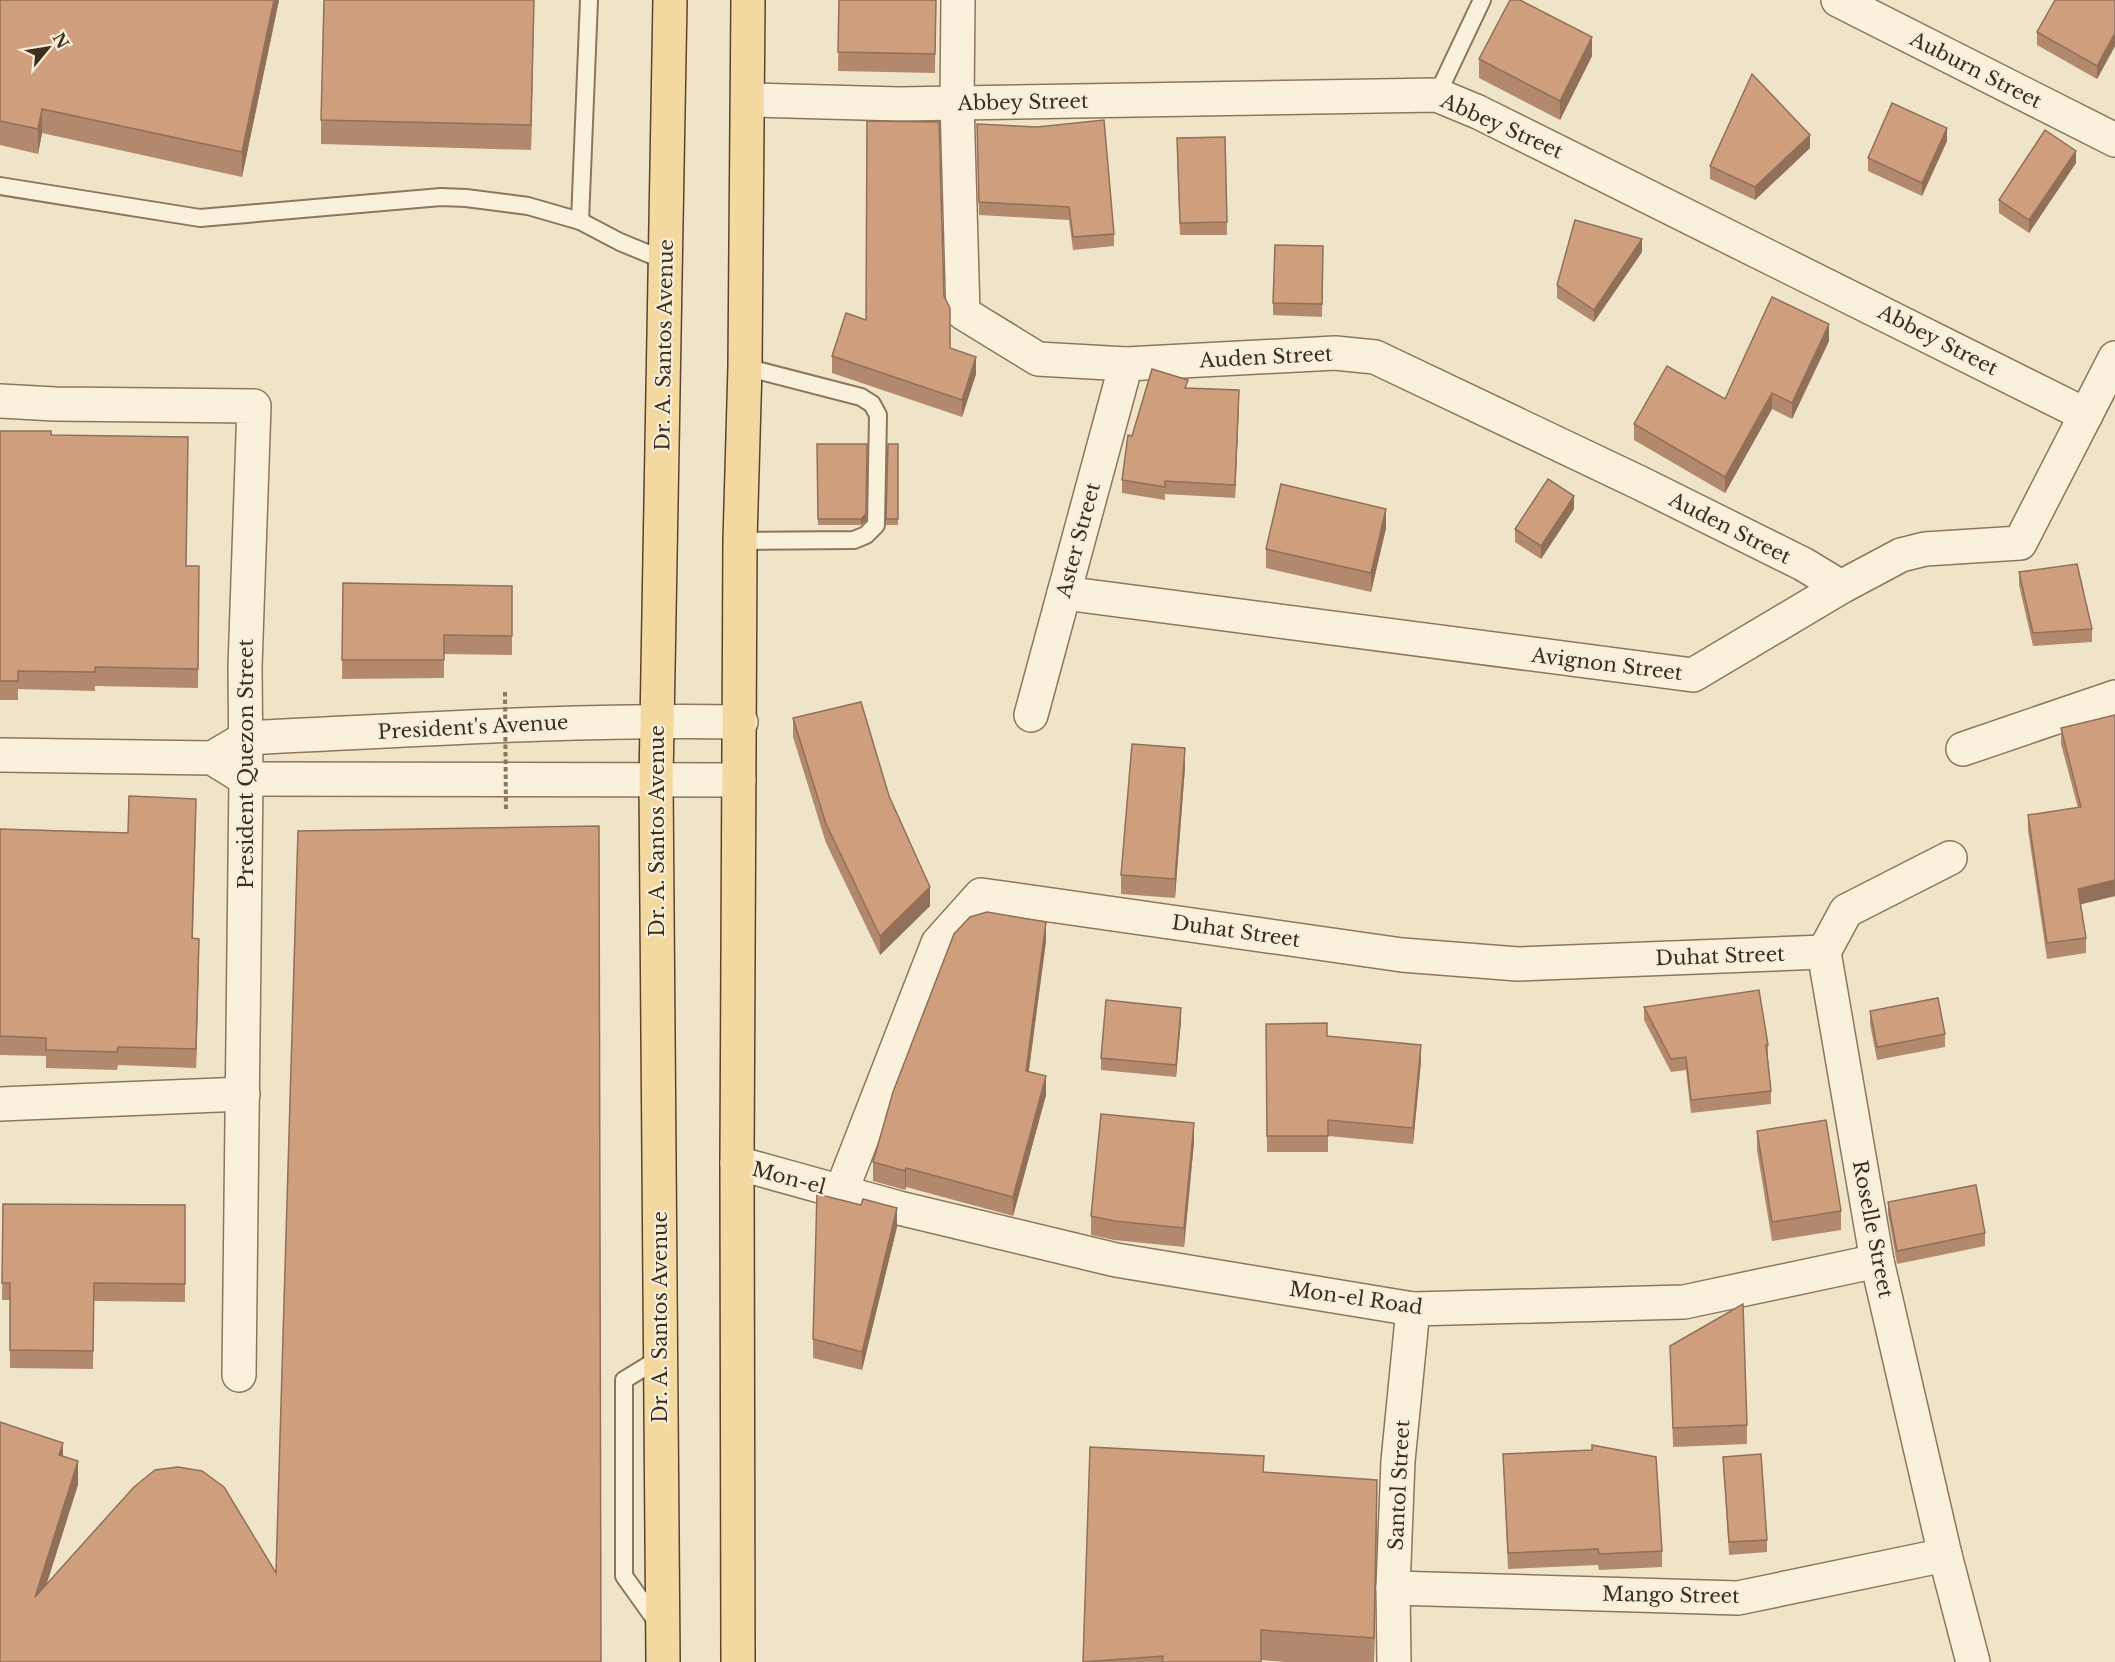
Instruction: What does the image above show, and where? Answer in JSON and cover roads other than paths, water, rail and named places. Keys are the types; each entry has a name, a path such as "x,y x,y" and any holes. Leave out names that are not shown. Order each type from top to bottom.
{"main road":[{"name":"Dr. A. Santos Avenue","path":"663,1646 656,781 670,0"},
{"path":"738,1662 737,1163 741,722 740,541 745,367 748,0"}],"street":[{"name":"Auden Street","path":"958,0 957,103 963,313 1038,359 1126,364 1335,353 1375,357 1640,483 1803,564 1841,587"},
{"name":"Auburn Street","path":"1838,0 2115,140"},
{"name":"Abbey Street","path":"748,100 899,104 1437,95 1489,117 2086,415"},
{"name":"Avignon Street","path":"1064,593 1693,675 1841,587 1900,555 1925,549 2020,543 2115,358"},
{"name":"Aster Street","path":"1031,715 1126,364"},
{"name":"President Quezon Street","path":"0,401 55,404 254,406 245,667 246,779 239,1375"},
{"path":"1963,749 2115,697"},
{"name":"President's Avenue","path":"212,758 246,738 568,722 657,720 741,722"},
{"path":"0,755 212,758 246,779 739,780"},
{"path":"1824,952 1846,911 1950,858"},
{"name":"Duhat Street","path":"841,1192 938,943 981,895 1402,955 1518,964 1824,952"},
{"name":"Roselle Street","path":"1824,952 1877,1261 1972,1662"},
{"path":"0,1104 243,1094"},
{"name":"Mon-el","path":"737,1163 841,1192"},
{"name":"Mon-el Road","path":"841,1192 1116,1260 1413,1309 1684,1302 1877,1261"},
{"name":"Santol Street","path":"1394,1662 1393,1588 1398,1461 1413,1309"},
{"name":"Mango Street","path":"1393,1588 1738,1598 1945,1554"}],"lane":[{"path":"580,221 589,0"},
{"path":"1437,95 1482,0"},
{"path":"0,186 200,218 441,197 466,198 528,206 580,221 620,242 666,261"},
{"path":"740,541 854,540 866,534 876,525 878,415 872,404 861,397 745,367"}]}
